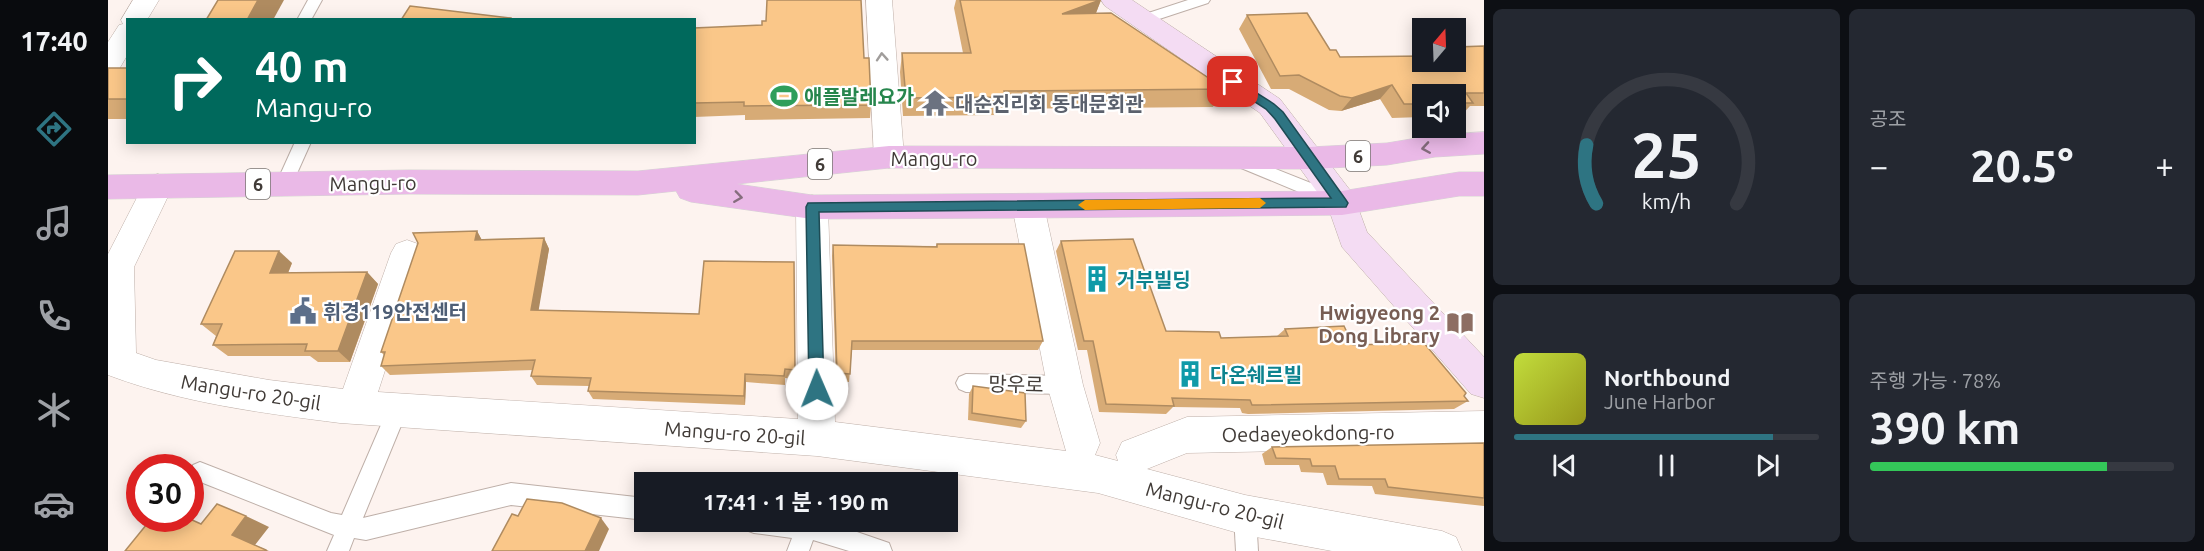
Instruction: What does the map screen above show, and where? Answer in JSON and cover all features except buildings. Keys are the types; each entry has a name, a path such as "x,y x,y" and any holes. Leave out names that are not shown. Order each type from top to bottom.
{"main road":[{"name":"Mangu-ro","path":"108,187 638,183 889,158 1310,158 1387,154 1435,146 1484,143"},
{"name":"Mangu-ro","path":"638,183 813,207 1342,203 1459,184 1484,184"}],"street":[{"path":"135,18 146,0"},
{"path":"879,0 889,158"},
{"path":"1114,0 1270,106 1342,203 1353,238 1484,382"},
{"path":"108,64 126,34"},
{"name":"Mangu-ro 20-gil","path":"158,186 113,268 111,368 269,397 396,411 817,438 1098,474 1245,515 1443,551"},
{"path":"1028,206 1065,385 1081,443"},
{"path":"813,207 817,438"},
{"path":"354,406 407,253"},
{"name":"Oedaeyeokdong-ro","path":"1135,454 1187,435 1484,429"}],"lane":[{"path":"305,18 315,0"},
{"path":"1141,20 1203,0"},
{"path":"284,184 302,144"},
{"name":"Mangu-ro","path":"1232,158 1342,203"},
{"name":"망우로","path":"966,383 1065,385"},
{"path":"338,551 396,411"},
{"path":"204,474 331,524 366,530 511,494 634,507"},
{"path":"1245,515 1247,551"},
{"path":"798,551 805,532"},
{"path":"825,532 881,551"}],"slow traffic":[{"path":"1085,205 1260,203"}],"place":[{"name":"애플발레요가","path":"784,96"},
{"name":"대순진리회 동대문회관","path":"935,103"},
{"name":"거부빌딩","path":"1097,279"},
{"name":"휘경119안전센터","path":"303,311"},
{"name":"Hwigyeong 2 Dong Library","path":"1460,323"},
{"name":"다온쉐르빌","path":"1190,374"}],"route":[{"path":"817,389 813,207 1342,203 1270,106 1233,82"}]}
